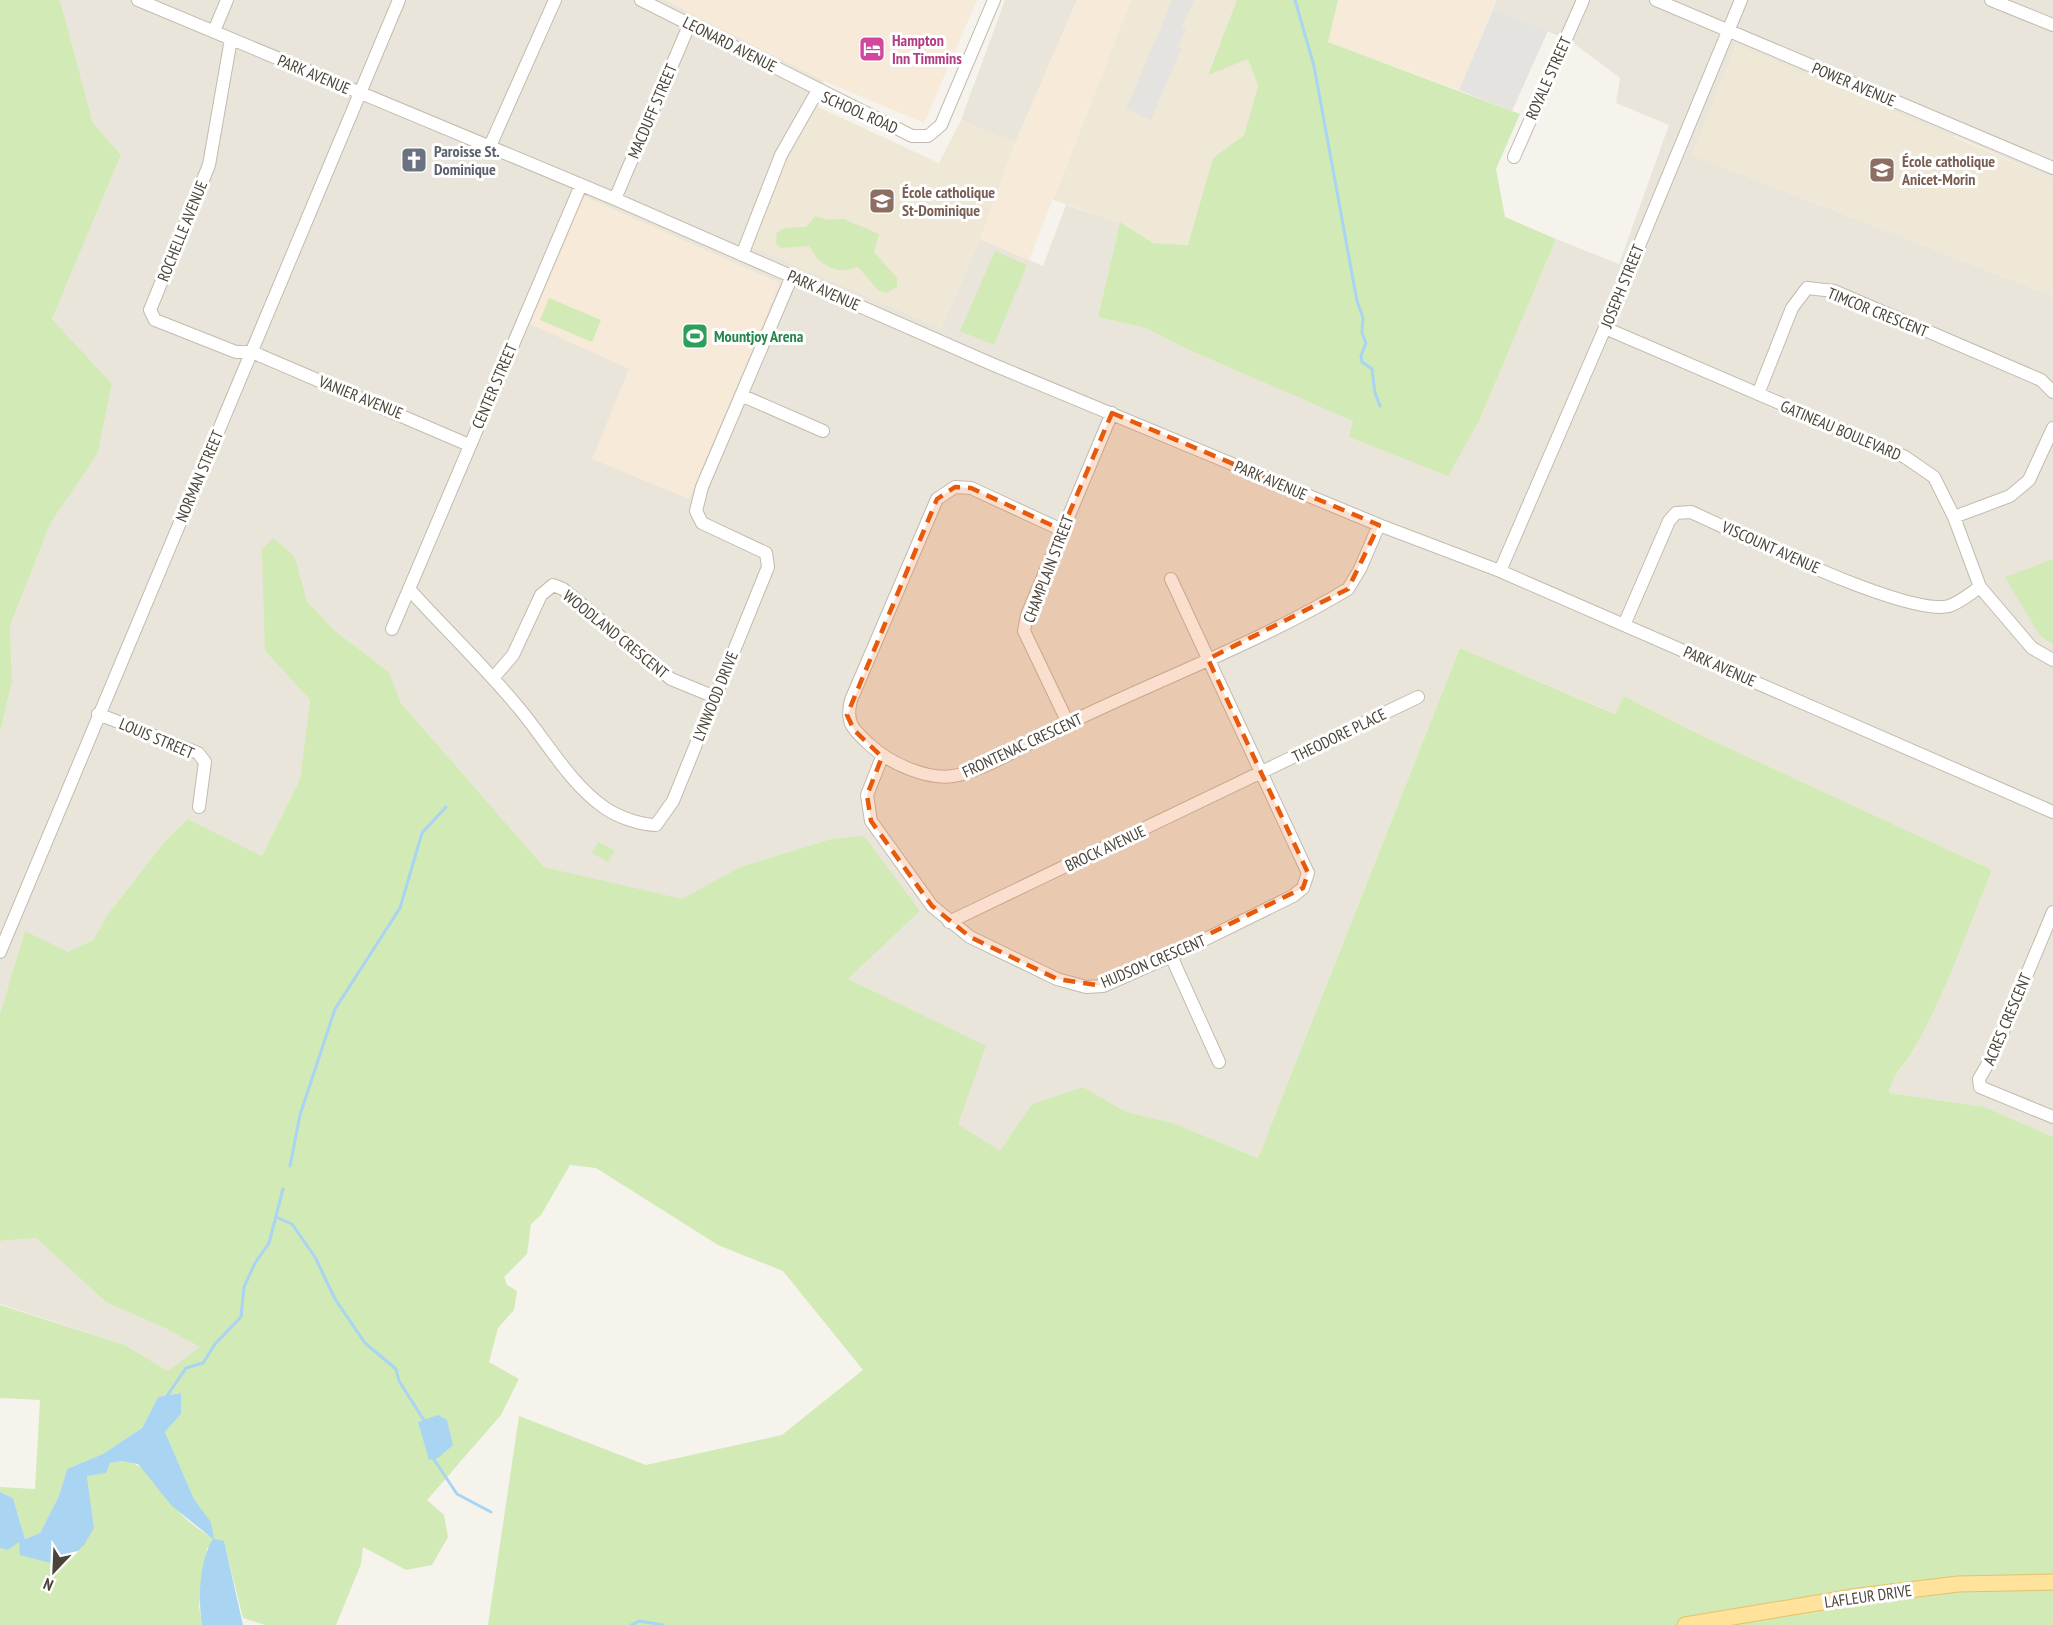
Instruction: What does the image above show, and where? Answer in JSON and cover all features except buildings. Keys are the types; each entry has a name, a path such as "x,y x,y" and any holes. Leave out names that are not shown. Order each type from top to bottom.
{"main road":[{"name":"LAFLEUR DRIVE","path":"1685,1625 1859,1596 1958,1584 2053,1582"}],"street":[{"name":"PARK AVENUE","path":"138,0 581,184 994,365 1379,525 1500,571 2053,812"},
{"path":"214,31 227,0"},
{"name":"NORMAN STREET","path":"0,952 399,0"},
{"path":"490,146 555,0"},
{"name":"LEONARD AVENUE","path":"641,0 818,90"},
{"name":"SCHOOL ROAD","path":"741,255 781,155 818,90 912,136 928,136 941,125 994,0"},
{"name":"ROYALE STREET","path":"1514,157 1583,0"},
{"name":"POWER AVENUE","path":"1656,0 2053,168"},
{"name":"JOSEPH STREET","path":"1500,571 1605,328 1740,0"},
{"path":"1990,0 2053,25"},
{"name":"MACDUFF STREET","path":"615,199 690,23"},
{"name":"ROCHELLE AVENUE","path":"231,39 209,165 150,310 155,320 236,352 252,352"},
{"name":"CENTER STREET","path":"392,629 581,184"},
{"name":"LYNWOOD DRIVE","path":"409,589 494,677 580,786 606,809 646,825 656,825 673,801 768,567 766,553 702,523 696,511 702,486 743,396 792,276"},
{"name":"TIMCOR CRESCENT","path":"1758,394 1792,309 1807,288 1834,291 2041,380 2053,392"},
{"name":"GATINEAU BOULEVARD","path":"1605,328 1905,457 1934,477 1954,518 1980,587 2032,648 2053,660"},
{"name":"VANIER AVENUE","path":"252,352 470,445"},
{"path":"743,396 823,431"},
{"name":"CHAMPLAIN STREET","path":"1068,723 1024,631 1027,615 1112,413"},
{"path":"1954,518 2010,496 2028,480 2053,428"},
{"name":"FRONTENAC CRESCENT","path":"1062,530 971,488 955,487 937,499 851,700 847,715 854,730 882,757 932,776 953,776 972,771 1068,723 1208,660 1348,589 1360,569 1379,525"},
{"name":"VISCOUNT AVENUE","path":"1624,625 1670,521 1676,513 1691,512 1878,594 1919,605 1949,606 1980,587"},
{"name":"HUDSON CRESCENT","path":"882,757 867,795 871,821 932,906 949,922 994,950 1057,979 1086,987 1103,986 1171,956 1304,888 1308,873 1172,579"},
{"name":"WOODLAND CRESCENT","path":"494,677 513,655 541,595 552,585 563,589 671,679 715,697"},
{"name":"THEODORE PLACE","path":"1261,774 1418,697"},
{"name":"LOUIS STREET","path":"98,714 198,753 205,762 199,807"},
{"name":"BROCK AVENUE","path":"949,922 1261,774"},
{"name":"ACRES CRESCENT","path":"2053,912 1994,1053 1979,1079 1980,1087 2053,1118"},
{"path":"1171,956 1219,1062"}],"highlighted area":[{"path":"1112,413 1379,525 1348,589 1208,659 1308,873 1303,888 1103,986 1057,979 970,937 932,906 871,821 867,795 882,757 854,730 847,715 937,499 955,487 971,488 1062,530"}],"shaded area":[{"path":"60,0 665,0 824,81 796,137 751,246 941,328 980,239 1043,266 1066,205 1120,222 1098,317 1146,328 1189,350 1354,421 1349,437 1480,419 1556,239 1619,264 1669,125 1616,103 1620,78 1571,41 1493,9 1496,0 2053,0 2053,179 1955,136 1692,155 2053,296 2053,559 2049,561 2040,636 2053,644 2053,1137 1985,1107 1889,1093 1890,1083 1914,1050 1937,1001 1992,870 1690,730 1624,696 1616,714 1460,648 1258,1158 1173,1123 1126,1112 1083,1087 1032,1104 1000,1152 958,1124 908,1009 848,979 920,911 831,839 740,867 682,900 544,867 401,703 389,672 334,630 307,601 295,557 265,651 310,700 300,779 262,856 188,819 166,840 108,914 93,940 68,952 25,932 0,1014 0,733 12,681 10,626 50,524 98,453 112,385 52,319 121,155 93,123"},
{"path":"665,0 977,0 924,123 824,81"},
{"path":"1005,0 1077,0 1015,143 961,120"},
{"path":"1077,0 1131,0 1029,260 980,239 1015,143"},
{"path":"1131,0 1237,0 1208,74 1248,59 1258,86 1244,135 1213,158 1189,245 1153,243 1120,222 1053,200"},
{"path":"1172,0 1194,0 1182,27 1186,29 1178,47 1181,49 1151,120 1126,109"},
{"path":"1337,0 1496,0 1459,90 1328,42"},
{"path":"1493,9 1548,31 1512,111 1459,90"},
{"name":"École catholique Anicet-Morin","path":"1736,44 2053,179 2053,296 1692,155"},
{"name":"École catholique St-Dominique","path":"816,106 939,163 961,120 1015,143 980,239 941,328 751,246 796,137"},
{"path":"584,196 780,283 689,499 592,459 629,369 530,324"},
{"path":"36,1238 107,1303 163,1327 201,1347 168,1371 125,1345 0,1304 0,1241"}],"green space":[{"path":"0,0 60,0 93,123 121,155 52,319 112,384 98,453 50,524 10,626 12,681 0,733"},
{"path":"1237,0 1338,0 1328,42 1520,114 1496,169 1505,217 1556,239 1480,419 1448,476 1349,437 1353,421 1189,350 1146,328 1098,317 1120,222 1153,243 1188,245 1213,158 1244,135 1258,86 1248,59 1208,75"},
{"path":"815,216 828,220 844,219 879,234 874,252 897,278 897,287 886,293 878,290 858,267 835,269 823,264 809,246 781,248 776,243 777,232 785,228 806,227"},
{"path":"995,251 1027,265 994,345 960,331"},
{"path":"549,298 601,320 592,342 540,320"},
{"path":"273,538 295,557 307,601 334,630 389,672 401,703 544,867 682,899 740,867 831,839 864,836 920,911 848,979 986,1046 958,1124 1000,1151 1032,1104 1083,1087 1126,1112 1173,1123 1258,1158 1460,648 1615,714 1624,696 1690,730 1992,870 1956,961 1926,1028 1896,1075 1889,1093 1985,1107 2053,1137 2053,1625 488,1625 519,1416 646,1465 782,1435 863,1370 783,1271 718,1245 596,1168 570,1165 541,1215 531,1224 527,1254 504,1277 507,1285 517,1291 514,1310 498,1328 489,1362 519,1379 501,1415 427,1500 444,1515 448,1537 432,1565 406,1570 363,1547 361,1564 336,1625 265,1625 243,1618 224,1542 207,1548 199,1606 202,1625 0,1625 0,1548 8,1549 19,1542 94,1528 87,1476 108,1464 122,1461 138,1466 145,1471 182,1515 213,1538 211,1522 194,1499 165,1432 181,1414 180,1393 158,1397 142,1428 103,1454 67,1469 59,1496 40,1533 25,1539 13,1498 0,1492 0,1487 35,1489 40,1400 0,1398 0,1305 125,1345 168,1371 200,1347 163,1327 107,1303 36,1238 0,1241 0,1014 25,931 68,952 93,940 108,914 166,840 188,819 262,856 300,779 310,700 265,651 262,549"},
{"path":"2053,559 2053,644 2040,636 2005,577"},
{"path":"598,842 615,850 608,862 592,853"}],"water":[{"path":"181,1393 181,1414 165,1432 194,1499 211,1522 214,1539 224,1541 243,1625 202,1625 200,1604 202,1569 213,1539 172,1506 138,1464 122,1461 110,1463 106,1473 87,1476 94,1528 84,1545 62,1566 20,1555 19,1542 8,1550 0,1548 0,1492 13,1498 25,1539 40,1533 59,1496 67,1469 103,1454 142,1428 158,1397"},
{"path":"438,1415 447,1420 453,1445 438,1458 429,1460 418,1422"}],"waterway":[{"path":"1295,0 1314,66 1357,301 1363,318 1362,333 1366,343 1361,356 1362,362 1372,369 1375,393 1380,406"},
{"path":"290,1166 300,1115 335,1009 400,908 422,833 446,807"},
{"path":"167,1396 186,1368 203,1363 215,1344 241,1317 244,1287 255,1263 269,1243 283,1189"},
{"path":"276,1217 292,1224 315,1257 335,1299 365,1343 396,1369 399,1381 425,1422"},
{"path":"433,1458 457,1494 491,1512"},
{"path":"631,1625 639,1621 663,1625"}],"place":[{"name":"Hampton Inn Timmins","path":"872,49"},
{"name":"Paroisse St. Dominique","path":"414,160"},
{"name":"École catholique Anicet-Morin","path":"1882,170"},
{"name":"École catholique St-Dominique","path":"882,201"},
{"name":"Mountjoy Arena","path":"695,336"}]}
